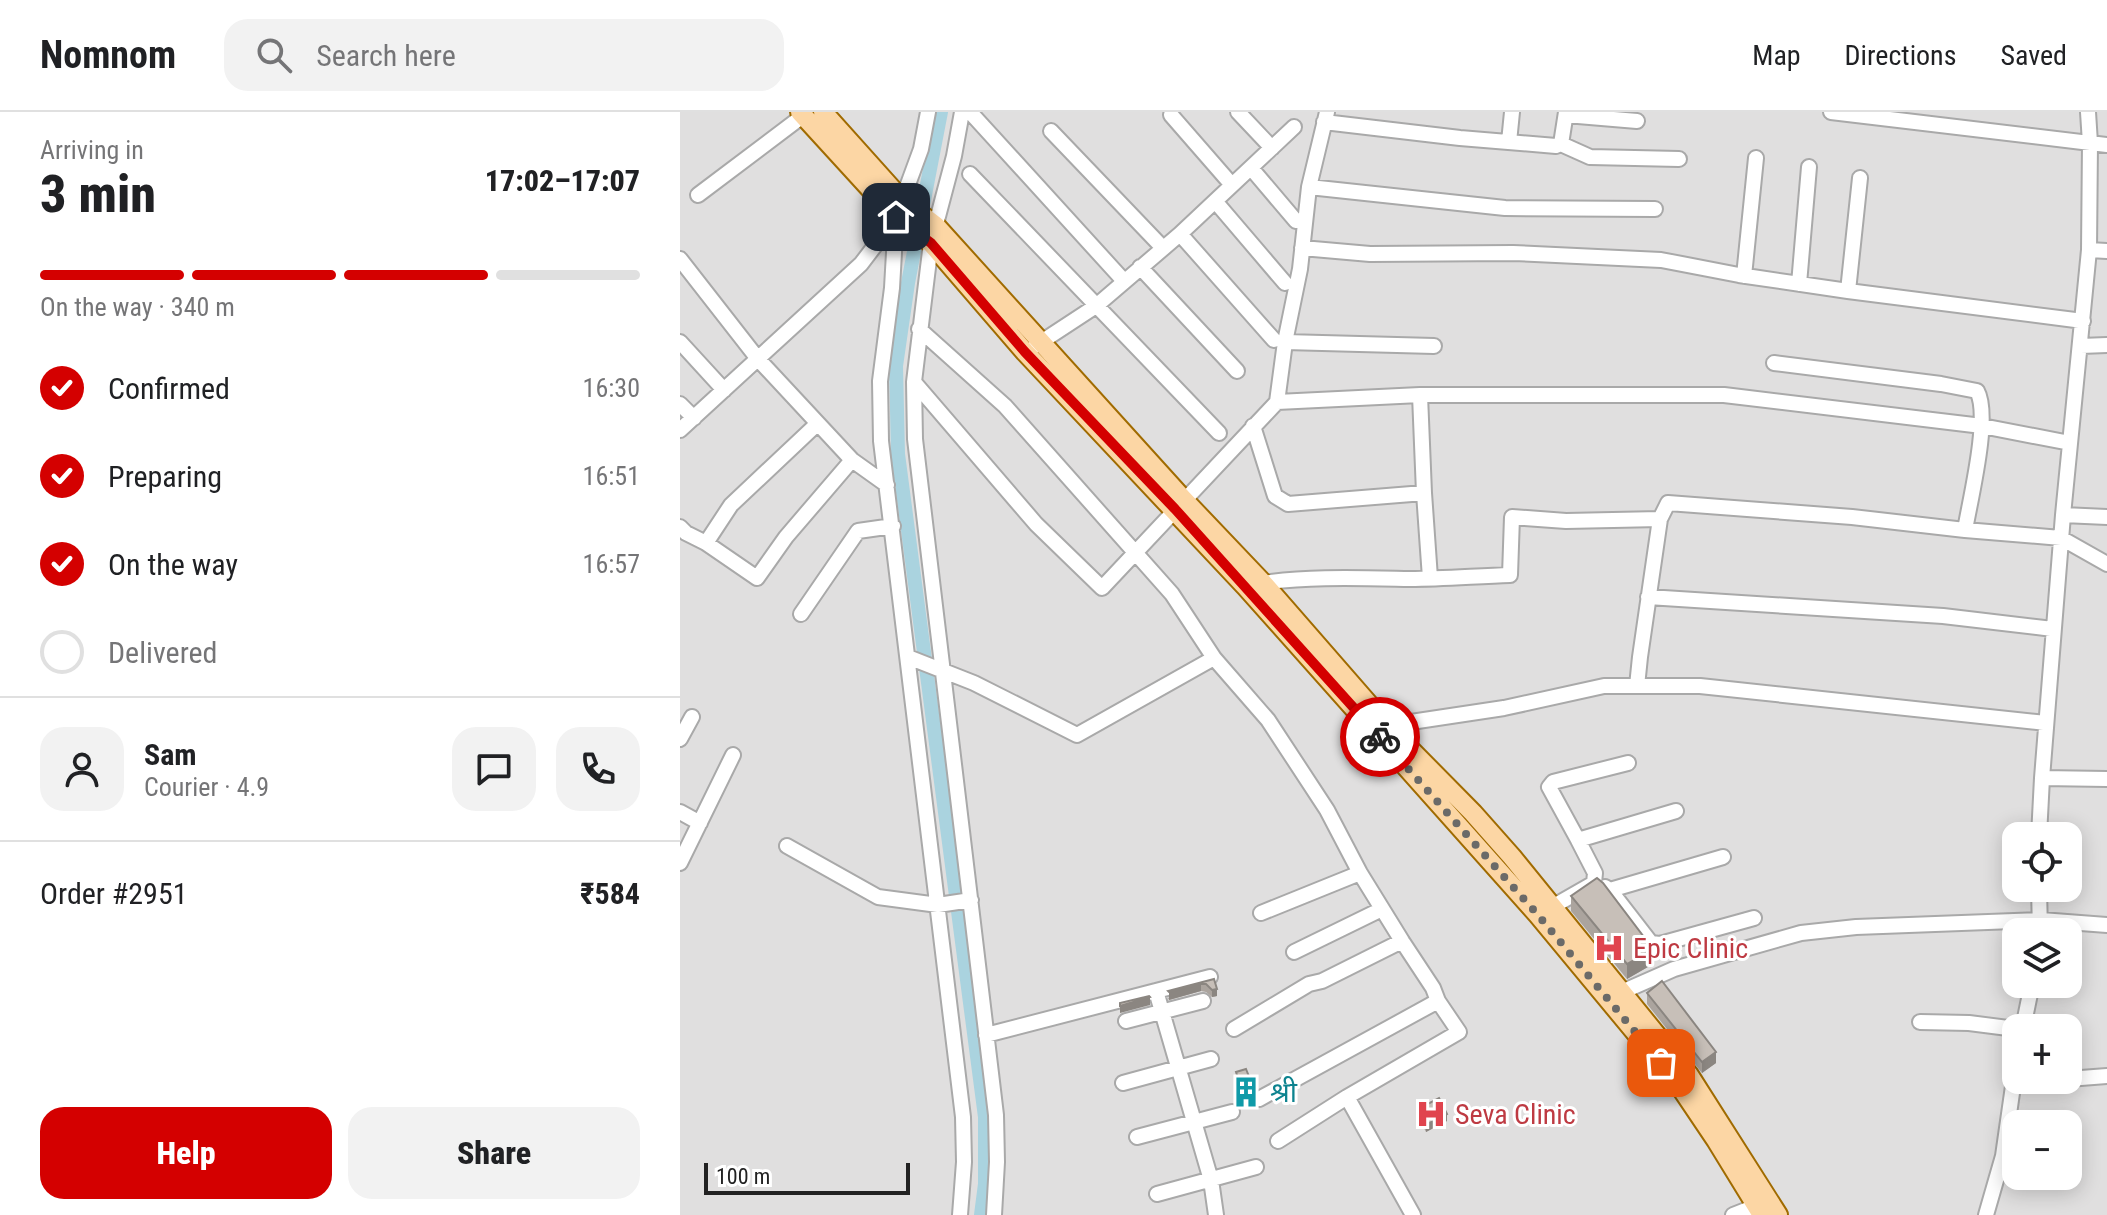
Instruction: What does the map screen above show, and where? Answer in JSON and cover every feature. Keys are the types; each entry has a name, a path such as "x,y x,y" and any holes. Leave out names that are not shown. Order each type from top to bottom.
{"main road":[{"path":"823,112 905,213"},
{"path":"802,114 905,213 934,235 1042,341 1180,504 1545,910 1615,995 1767,1209"},
{"path":"934,235 1025,352 1180,504"}],"street":[{"path":"928,112 892,288 880,381 881,441 963,1117 960,1215"},
{"path":"962,112 934,235 919,329 914,382 915,439 996,1115 994,1215"},
{"path":"970,112 1124,281"},
{"path":"1238,112 1272,148"},
{"path":"1509,142 1512,112"},
{"path":"1831,112 2107,145"},
{"path":"2040,822 2053,629 2089,250 2088,112"},
{"path":"1561,144 1566,113 1637,121"},
{"path":"698,195 802,114"},
{"path":"1171,115 1232,185"},
{"path":"1277,402 1279,341 1302,248 1309,187 1326,117 1509,142 1561,144 1590,157 1679,159"},
{"path":"1025,352 1096,306 1180,234 1294,127"},
{"path":"1051,131 1163,248"},
{"path":"1744,276 1756,158"},
{"path":"1799,284 1809,167"},
{"path":"1251,168 1296,221"},
{"path":"970,174 1219,433"},
{"path":"1848,291 1860,178"},
{"path":"1309,187 1505,208 1655,209"},
{"path":"1215,201 1285,283"},
{"path":"680,430 861,264 905,213"},
{"path":"1180,234 1279,341 1434,346"},
{"path":"1302,248 1370,254 1513,253 1661,260 1799,284 2083,321"},
{"path":"2089,250 2107,251"},
{"path":"680,259 758,359 817,424 852,460 887,485"},
{"path":"1140,267 1237,371"},
{"path":"919,329 1005,406 1172,594 1214,658 1268,720 1327,810 1360,873 1459,1032 1278,1141"},
{"path":"680,342 724,390"},
{"path":"2081,346 2107,345"},
{"path":"1774,363 1977,391 1981,399 1982,426 1965,530"},
{"path":"914,382 1036,524 1102,588 1277,402 1420,395 1724,395 1982,426 2070,443"},
{"path":"1420,395 1430,578"},
{"path":"680,404 694,418"},
{"path":"706,543 731,505 817,424"},
{"path":"1253,426 1275,496 1288,504 1424,493"},
{"path":"680,527 757,578 786,537 852,460"},
{"path":"1637,686 1660,519 1668,503 2061,538 2107,564"},
{"path":"2063,515 2107,517"},
{"path":"1254,584 1345,577 1510,575 1512,517 1566,521 1660,519"},
{"path":"801,614 858,531 893,526"},
{"path":"1648,597 1943,616 2053,629"},
{"path":"908,657 974,683 1077,735 1214,658"},
{"path":"1386,734 1411,722 1504,708 1604,686 1700,686 2046,723"},
{"path":"680,739 692,717"},
{"path":"680,863 733,755"},
{"path":"1594,883 1595,873 1549,787 1553,782 1628,763"},
{"path":"2042,778 2107,779"},
{"path":"1578,840 1676,811"},
{"path":"680,812 700,823"},
{"path":"787,846 878,897 939,904 970,901"},
{"path":"1610,890 1723,857"},
{"path":"1261,913 1360,873"},
{"path":"1545,910 1594,883 1601,884 1610,890 1651,943 1660,944 1754,918"},
{"path":"1294,952 1382,909"},
{"path":"2082,925 2107,925"},
{"path":"1615,995 1674,969 1801,933 1856,927 2002,926"},
{"path":"1234,1029 1309,984 1322,981 1402,941"},
{"path":"986,1035 1210,977"},
{"path":"1156,991 1211,1180 1216,1215"},
{"path":"1126,1021 1203,1001"},
{"path":"1259,1099 1438,1001"},
{"path":"1920,1022 2002,1027"},
{"path":"1123,1083 1211,1059"},
{"path":"2082,1078 2107,1076"},
{"path":"1986,1215 2003,1156 2011,1094"},
{"path":"1347,1097 1413,1215"},
{"path":"1137,1137 1232,1112"},
{"path":"1157,1194 1256,1167"},
{"path":"1733,1215 1767,1209"}],"shaded area":[{"path":"680,112 2107,112 2107,1215 680,1215"}],"building":[{"path":"1597,878 1653,949 1627,964 1571,896"},
{"path":"1214,979 1217,989 1212,990 1201,984 1168,991"},
{"path":"1662,981 1716,1052 1702,1062 1647,993"},
{"path":"1150,997 1120,1006 1120,1003"},
{"path":"1246,1069 1252,1084 1249,1091 1252,1098 1245,1100 1236,1072"},
{"path":"1439,1098 1447,1114 1426,1125 1418,1109"}],"waterway":[{"path":"941,112 908,283 896,366 898,454 985,1117 985,1184 981,1215"}],"way so far":[{"path":"1380,737 1538,915 1661,1063"}],"place":[{"name":"Epic Clinic","path":"1609,948"},
{"name":"श्री","path":"1246,1092"},
{"name":"Seva Clinic","path":"1431,1114"}],"route":[{"path":"896,217 931,243 1025,352 1175,509 1380,737"}]}
